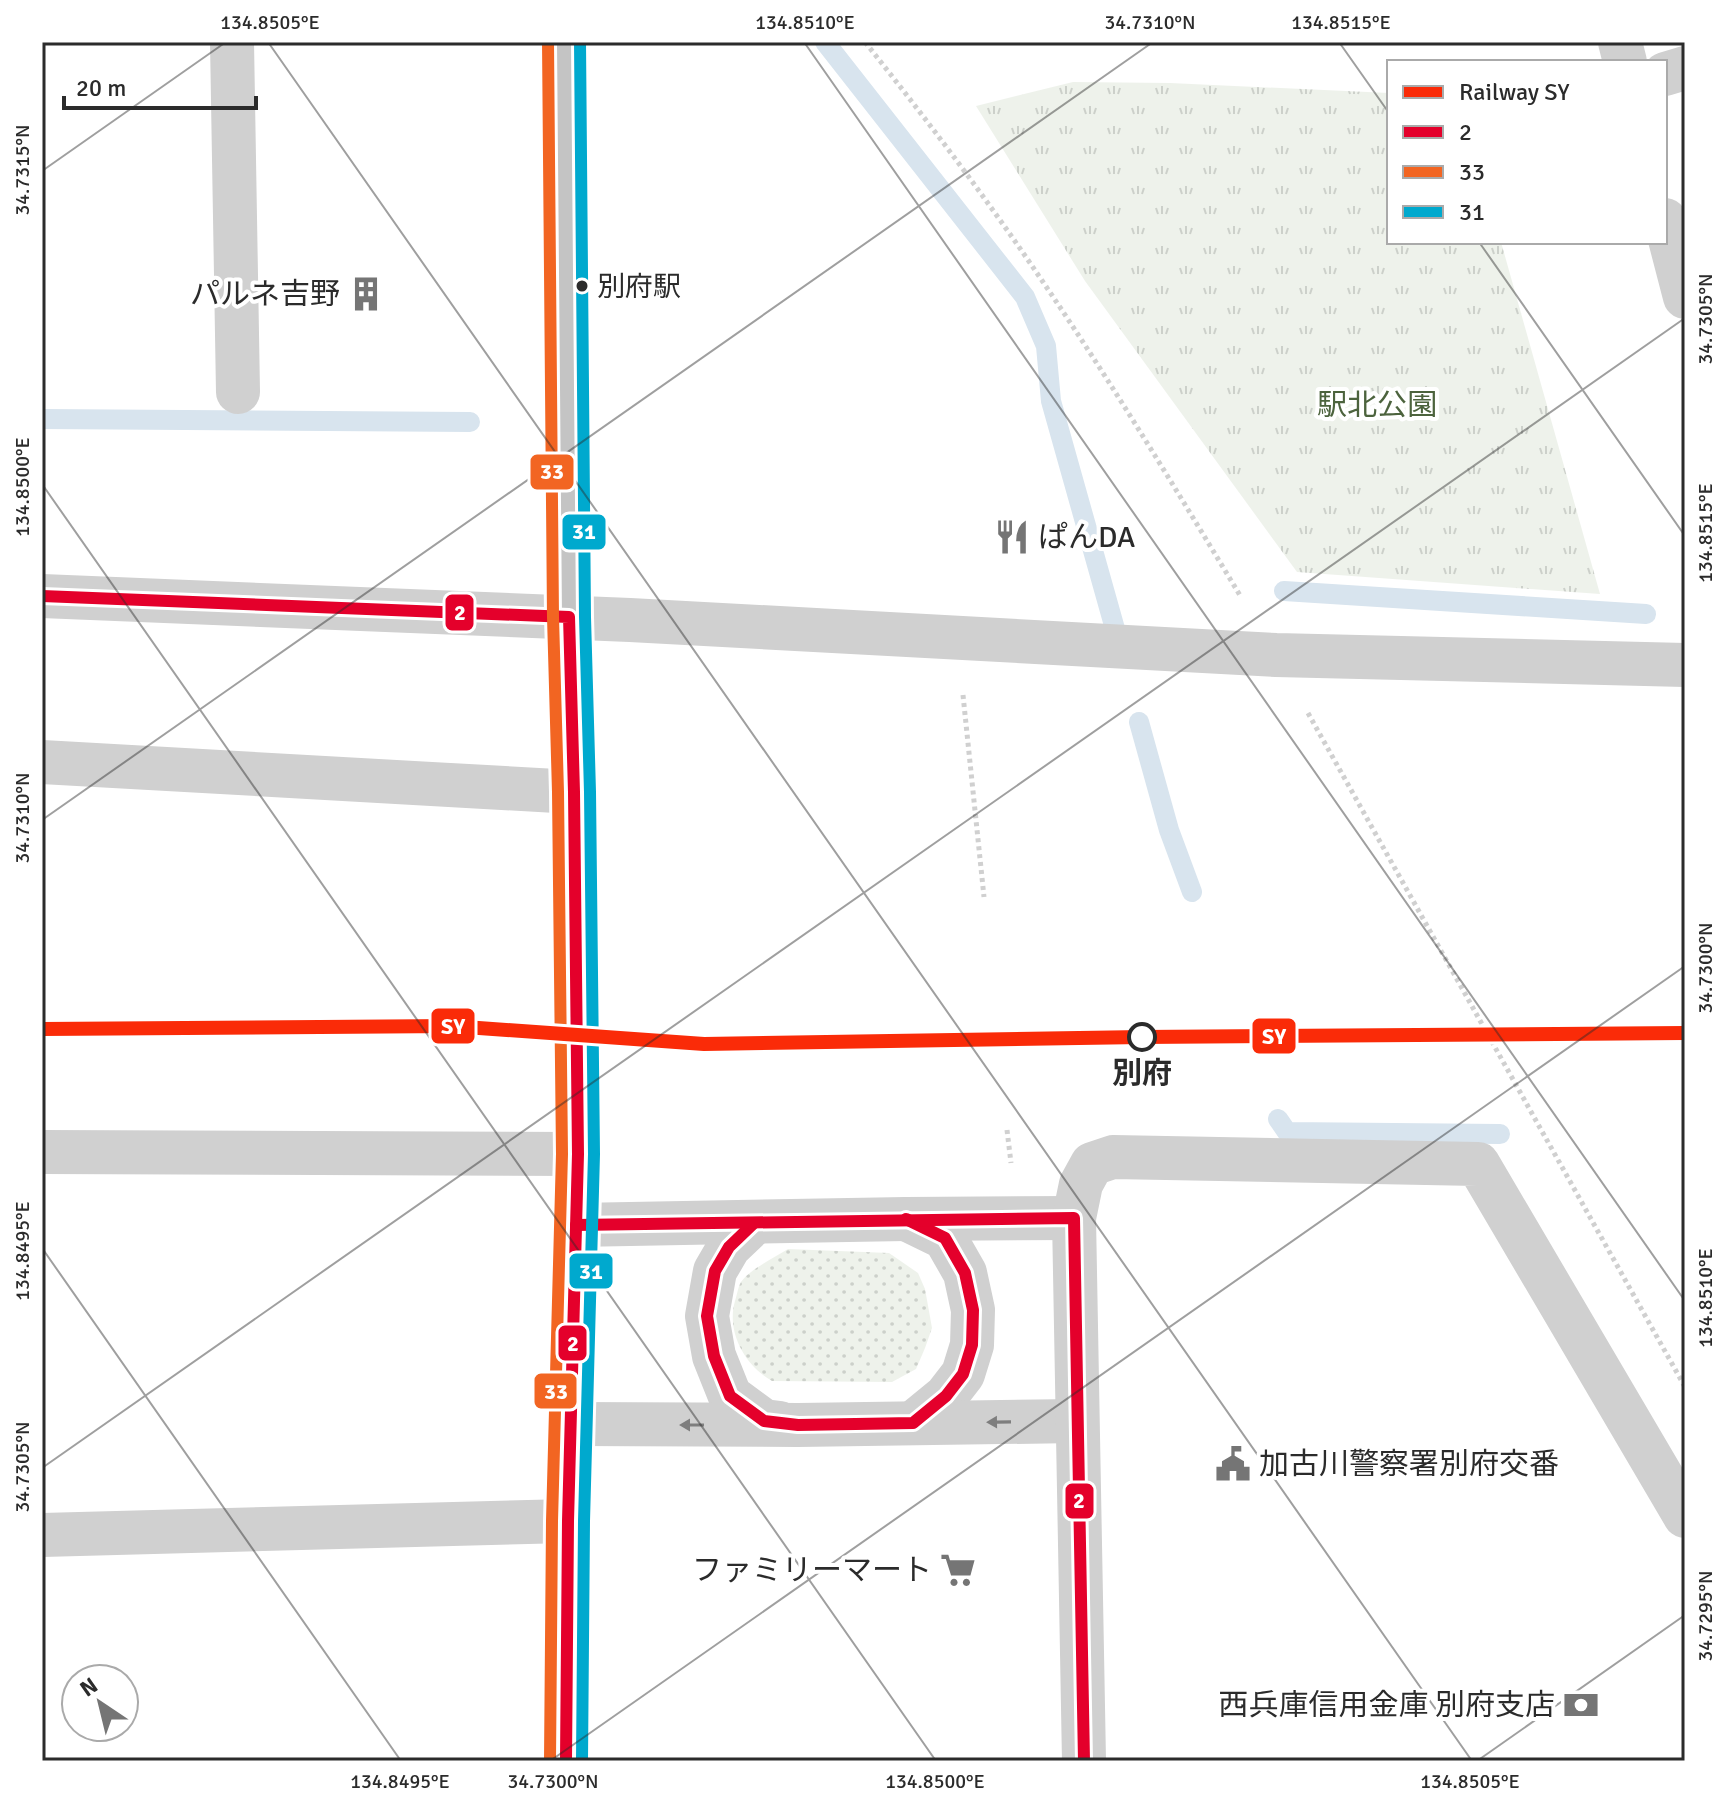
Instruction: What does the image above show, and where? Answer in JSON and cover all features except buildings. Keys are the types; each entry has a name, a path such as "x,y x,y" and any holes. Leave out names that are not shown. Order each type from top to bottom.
{"main road":[{"path":"564,42 578,1154 568,1521 566,1761"}],"street":[{"path":"232,42 238,392"},
{"path":"1667,228 1685,297"},
{"path":"42,596 569,617 1276,655 1683,660"},
{"path":"42,762 574,792"},
{"path":"42,1152 578,1154"},
{"path":"1084,1761 1074,1218 1081,1184 1092,1164 1113,1157 1478,1164 1685,1516"},
{"path":"576,1225 1074,1218"},
{"path":"906,1219 945,1238 965,1273 973,1310 972,1345 963,1374 946,1396 913,1423"},
{"path":"754,1223 729,1247 715,1271 707,1316 714,1356 730,1396 764,1421 798,1425"},
{"path":"572,1424 1077,1421"},
{"path":"42,1535 568,1521"}],"path":[{"path":"957,637 984,897"},
{"path":"1007,1130 1011,1164"}],"green space":[{"name":"駅北公園","path":"1073,82 1387,93 1387,244 1502,244 1600,594 1297,572 1085,281 976,106"},
{"path":"788,1249 889,1253 918,1273 925,1289 932,1328 916,1369 892,1382 772,1381 762,1375 740,1347 733,1313 741,1282"}],"waterway":[{"path":"825,42 1025,297 1046,346 1051,401 1117,636"},
{"path":"42,419 470,422"},
{"path":"1284,591 1646,614"},
{"path":"1139,722 1169,830 1192,892"},
{"path":"1278,1119 1287,1132 1500,1134"}],"rail line":[{"name":"SY","path":"42,1029 451,1026 704,1044 1685,1033"}],"transit line":[{"name":"33","path":"548,42 562,1154 552,1521 550,1761"},
{"name":"31","path":"580,42 594,1154 584,1521 582,1761"},
{"name":"2","path":"42,596 569,617 578,1154 568,1521 566,1761"},
{"name":"2","path":"576,1225 1074,1218 1084,1761"},
{"name":"2","path":"754,1223 729,1247 715,1271 707,1316 714,1356 730,1396 764,1421 798,1425 913,1423 946,1396 963,1374 972,1345 973,1310 965,1273 945,1238 906,1219"}],"place":[{"name":"別府駅","path":"582,286"},
{"name":"パルネ吉野","path":"366,294"},
{"name":"ぱんDA","path":"1012,537"},
{"name":"別府","path":"1142,1037"},
{"name":"加古川警察署別府交番","path":"1233,1464"},
{"name":"ファミリーマート","path":"958,1570"},
{"name":"西兵庫信用金庫 別府支店","path":"1581,1705"}]}
